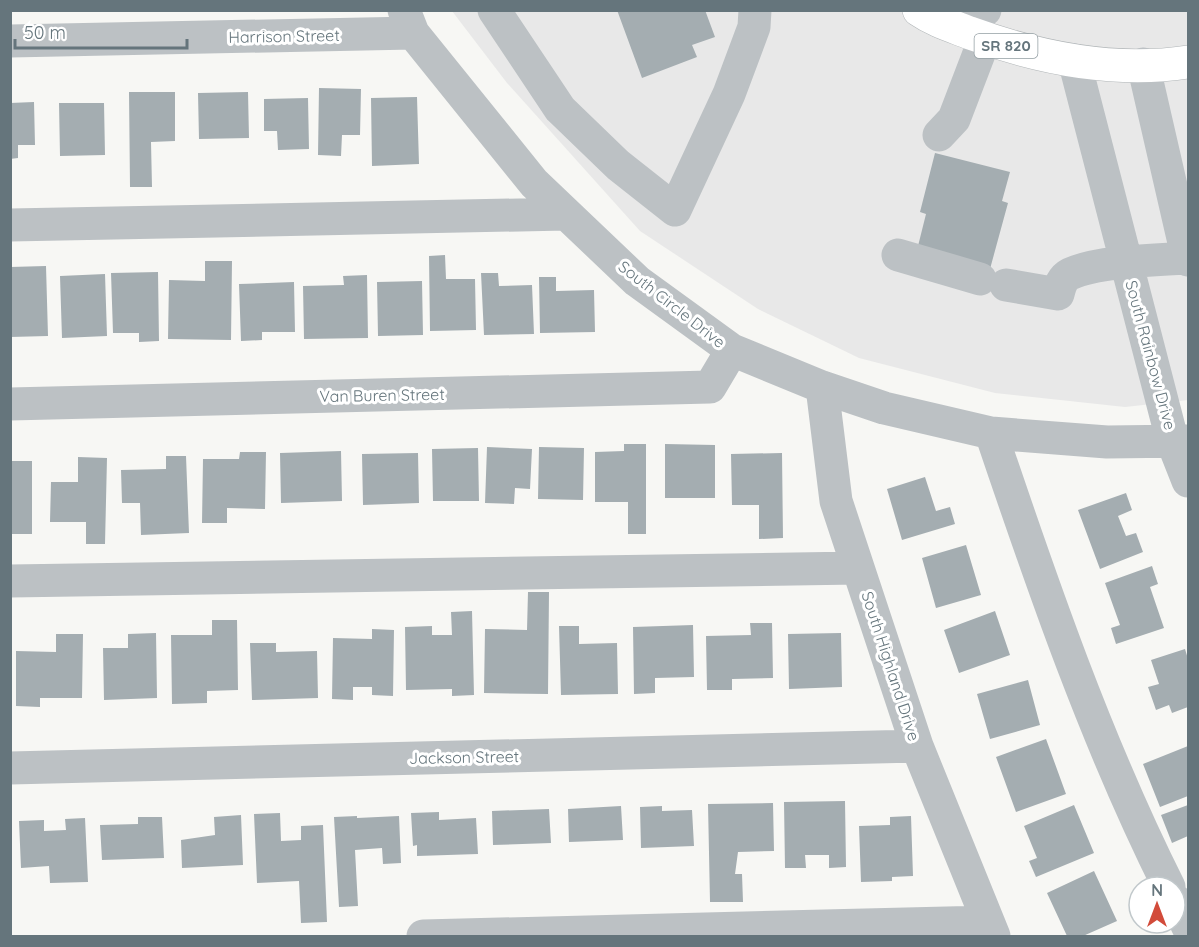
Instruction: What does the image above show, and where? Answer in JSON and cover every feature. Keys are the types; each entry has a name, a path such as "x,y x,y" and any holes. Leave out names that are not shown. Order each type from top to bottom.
{"highway":[{"name":"SR 820","path":"930,16 985,24 1013,48 1074,60 1143,64 1188,62"}],"street":[{"path":"494,10 560,109 618,165 675,210 729,94 754,27 755,10"},
{"name":"Harrison Street","path":"10,41 408,22"},
{"name":"South Circle Drive","path":"408,22 534,183 637,281 732,350 822,387 884,408 992,433 1107,442 1181,442"},
{"path":"939,135 954,120 985,24"},
{"name":"South Rainbow Drive","path":"1074,60 1127,262 1181,442 1188,481"},
{"name":"South Rainbow Drive","path":"1127,262 1188,259 1143,64"},
{"path":"10,225 566,214"},
{"path":"897,255 993,282 1058,294 1062,282 1068,275 1127,262"},
{"name":"Van Buren Street","path":"10,404 710,387 732,350"},
{"name":"South Highland Drive","path":"822,387 836,501 917,746 991,929"},
{"path":"992,433 1035,565 1100,740 1163,875"},
{"path":"10,582 858,568"},
{"name":"Jackson Street","path":"10,768 917,746"},
{"path":"423,936 991,929"}],"shaded area":[{"path":"452,11 1188,11 1188,400 1125,407 995,393 859,358 758,309 640,231 507,83"}],"building":[{"path":"617,10 705,10 715,37 692,45 697,57 642,78"},
{"path":"319,88 361,89 360,135 342,135 341,156 318,155"},
{"path":"129,92 175,92 175,141 151,142 152,187 130,187"},
{"path":"248,92 249,138 199,139 198,93"},
{"path":"417,97 419,164 372,166 371,98"},
{"path":"308,98 309,149 278,150 277,131 264,131 264,99"},
{"path":"34,102 35,145 18,145 18,158 10,159 10,103"},
{"path":"59,103 104,103 105,155 60,156"},
{"path":"935,153 1010,172 1002,201 1008,203 990,269 917,250 926,214 920,212"},
{"path":"445,255 446,279 475,279 476,330 430,331 429,256"},
{"path":"205,261 232,261 231,340 168,339 169,280 205,281"},
{"path":"46,266 48,336 10,337 10,267"},
{"path":"158,272 159,341 139,342 139,333 113,333 111,273"},
{"path":"481,273 498,273 499,286 532,285 534,334 484,335"},
{"path":"105,274 107,336 62,338 60,276"},
{"path":"367,275 368,338 304,339 303,286 344,285 343,276"},
{"path":"539,277 556,277 556,291 594,290 595,332 540,333"},
{"path":"422,281 423,335 378,336 377,282"},
{"path":"294,282 295,332 262,332 262,340 241,341 239,284"},
{"path":"624,444 646,444 646,534 628,534 628,502 595,502 595,452 624,451"},
{"path":"665,444 715,445 715,498 665,498"},
{"path":"487,447 532,449 530,489 515,488 514,504 485,503"},
{"path":"539,447 584,448 583,500 538,499"},
{"path":"478,448 479,501 433,501 432,449"},
{"path":"341,451 342,501 281,503 280,453"},
{"path":"240,452 266,452 265,509 227,508 227,523 202,523 203,459 239,459"},
{"path":"418,453 419,503 363,505 362,454"},
{"path":"782,453 783,538 759,539 759,505 732,505 731,454"},
{"path":"166,456 186,456 189,533 141,535 140,503 122,503 121,470 166,469"},
{"path":"78,457 107,458 105,544 86,544 86,522 50,522 51,482 78,482"},
{"path":"10,461 32,461 32,534 10,534"},
{"path":"925,477 936,511 950,507 955,524 902,540 887,489"},
{"path":"1126,493 1132,510 1118,516 1126,536 1136,533 1143,552 1100,569 1078,510"},
{"path":"966,545 981,595 936,608 922,558"},
{"path":"1152,566 1158,584 1150,587 1164,628 1116,644 1111,628 1120,625 1105,583"},
{"path":"528,592 549,592 548,694 484,693 485,629 527,630"},
{"path":"472,611 474,695 452,696 452,689 406,690 405,627 432,626 432,635 452,635 451,612"},
{"path":"995,611 1010,655 959,673 944,630"},
{"path":"212,620 237,620 238,690 207,691 207,703 172,704 171,635 212,635"},
{"path":"750,623 772,623 773,678 732,679 732,690 707,690 706,636 751,635"},
{"path":"693,625 694,677 655,678 655,693 634,694 633,627"},
{"path":"559,626 579,626 579,644 617,643 618,694 561,695"},
{"path":"372,629 394,630 393,696 372,695 372,687 353,687 353,700 332,699 333,638 372,639"},
{"path":"156,633 157,698 104,700 103,648 128,648 128,634"},
{"path":"841,633 842,687 789,689 788,634"},
{"path":"56,634 83,634 82,698 40,698 40,707 16,706 16,651 56,652"},
{"path":"250,643 276,643 276,652 317,651 318,698 252,700"},
{"path":"1185,649 1188,659 1188,707 1172,713 1169,705 1156,710 1148,687 1159,684 1151,660"},
{"path":"1028,680 1040,725 990,739 977,694"},
{"path":"1046,739 1066,794 1016,812 996,757"},
{"path":"1188,746 1188,796 1160,807 1143,764"},
{"path":"845,801 846,867 829,868 829,855 805,855 806,868 785,868 784,802"},
{"path":"773,803 774,851 738,852 735,874 742,874 743,902 710,902 708,804"},
{"path":"1074,805 1094,853 1036,877 1029,861 1037,858 1024,826"},
{"path":"1188,805 1188,836 1172,843 1161,815"},
{"path":"621,806 623,840 569,842 568,809"},
{"path":"662,806 662,811 692,810 694,846 641,848 640,807"},
{"path":"549,809 551,843 493,845 492,811"},
{"path":"439,812 439,820 476,818 478,854 417,856 417,845 413,846 411,813"},
{"path":"280,813 281,841 301,840 301,826 323,825 327,922 301,923 299,881 257,883 254,814"},
{"path":"241,815 243,865 182,868 181,840 215,835 214,817"},
{"path":"357,816 357,818 399,816 401,863 383,864 382,848 355,850 358,906 339,907 334,817"},
{"path":"911,816 913,876 892,877 892,881 861,882 859,826 890,825 890,817"},
{"path":"138,817 162,817 164,858 102,860 100,825 138,824"},
{"path":"85,818 88,882 50,883 49,866 21,868 19,821 44,820 44,831 66,830 65,819"},
{"path":"1094,871 1117,921 1083,936 1067,936 1047,893"}]}
